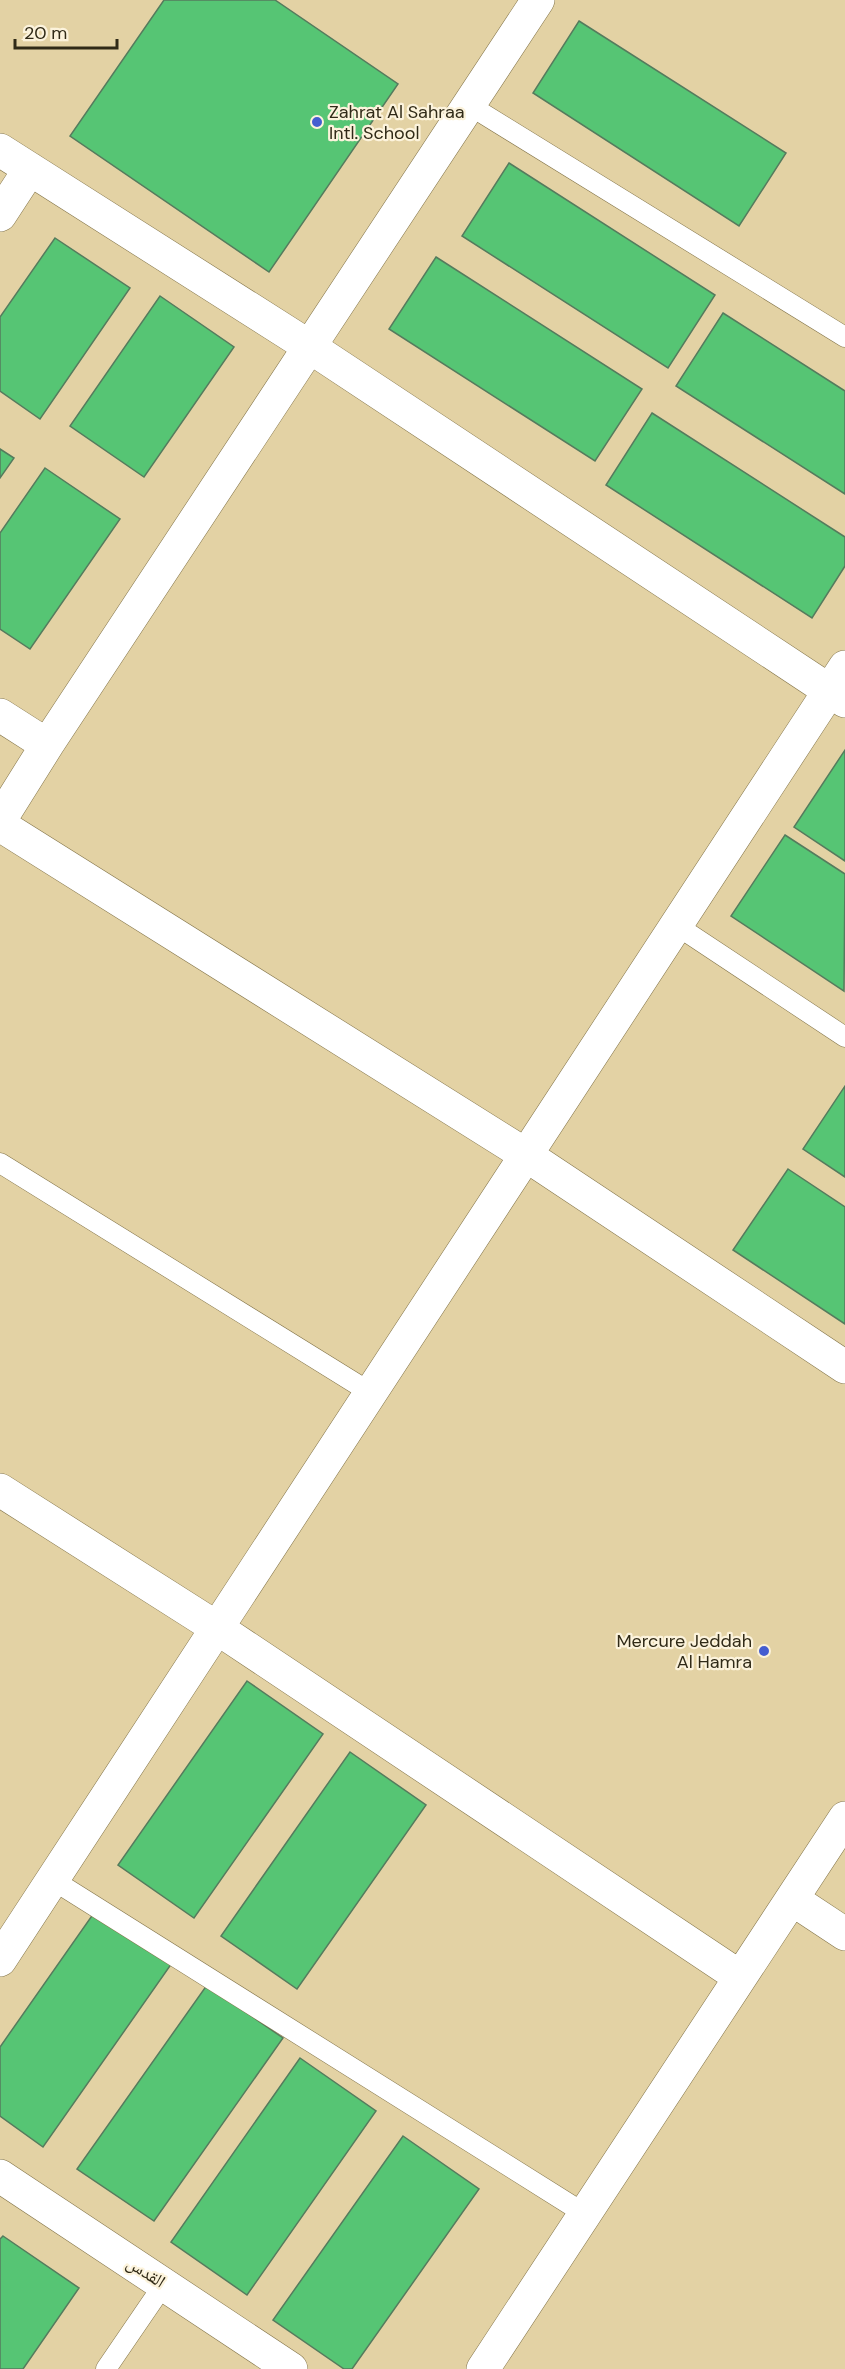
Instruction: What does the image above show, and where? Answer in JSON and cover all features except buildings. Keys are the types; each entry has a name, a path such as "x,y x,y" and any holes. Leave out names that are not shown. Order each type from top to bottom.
{"street":[{"path":"0,819 538,0"},
{"path":"0,150 840,686 676,925 0,1960"},
{"path":"0,215 30,169"},
{"path":"0,715 47,745"},
{"path":"0,825 526,1155 845,1367"},
{"path":"0,1490 217,1628 740,1977"},
{"path":"483,2369 845,1818"},
{"path":"792,1899 845,1934"},
{"name":"القدس","path":"0,2176 291,2369"}],"lane":[{"path":"469,105 845,337"},
{"path":"676,925 845,1038"},
{"path":"0,1163 371,1393"},
{"path":"53,1880 585,2214"},
{"path":"106,2369 164,2284"}],"place":[{"name":"Zahrat Al Sahraa Intl. School","path":"317,122"},
{"name":"Mercure Jeddah Al Hamra","path":"764,1651"}]}
